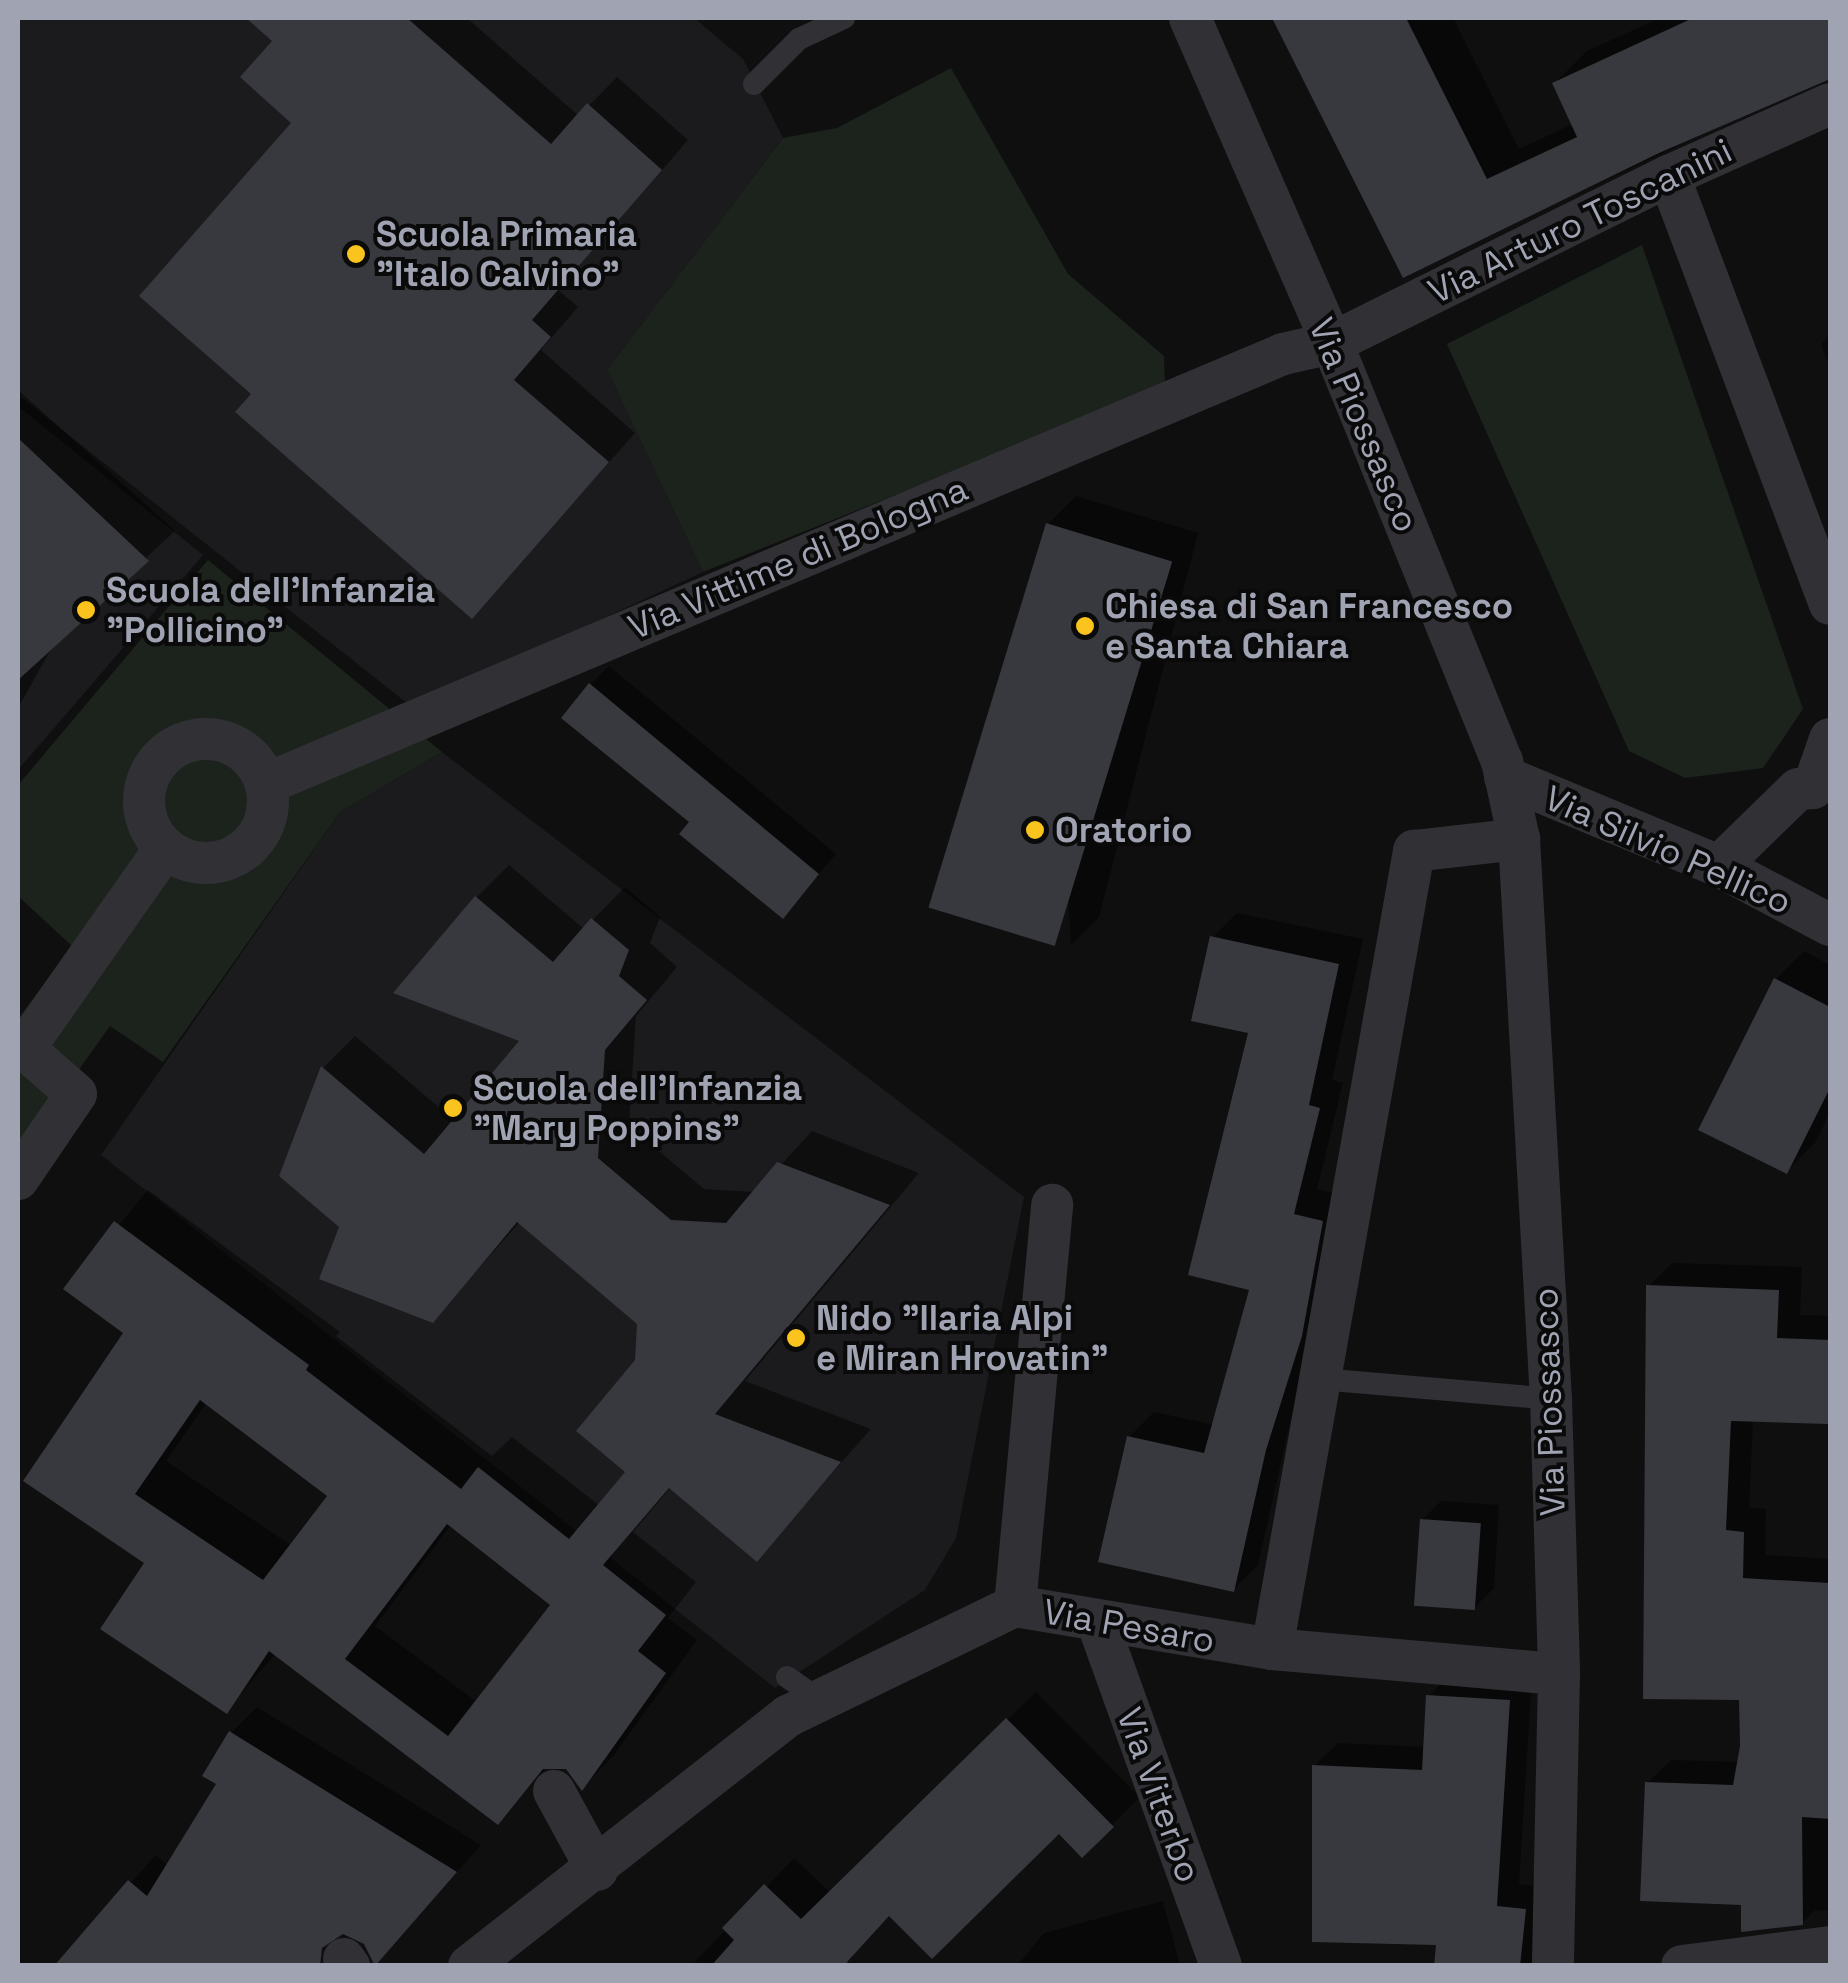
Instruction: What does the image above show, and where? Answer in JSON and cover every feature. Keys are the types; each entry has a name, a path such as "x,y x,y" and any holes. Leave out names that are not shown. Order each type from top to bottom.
{"street":[{"name":"Via Piossasco","path":"1190,18 1332,343 1505,777 1519,839 1551,1399 1559,1674 1553,1966"},
{"name":"Via Arturo Toscanini","path":"1332,343 1669,176 1830,104"},
{"path":"1669,176 1830,604"},
{"name":"Via Vittime di Bologna","path":"268,784 1268,361 1332,343"},
{"path":"214,738 249,753 268,784 270,811 252,848 211,866 164,850 144,818 143,790 157,761 187,740 214,738"},
{"path":"1718,866 1798,789 1822,784 1830,739"},
{"name":"Via Silvio Pellico","path":"1505,777 1718,866 1830,925"},
{"path":"1272,1649 1414,850 1519,839"},
{"path":"18,1180 76,1094 21,1046 164,850"},
{"path":"1015,1606 1052,1205"},
{"name":"Via Pesaro","path":"469,1966 597,1870 788,1716 804,1689 1015,1606 1098,1624 1272,1649 1559,1674"},
{"name":"Via Viterbo","path":"1098,1624 1220,1966"},
{"path":"554,1791 597,1870"},
{"path":"1682,1966 1830,1947"}],"lane":[{"path":"754,84 799,39 844,18"},
{"path":"1320,1378 1551,1399"}],"shaded area":[{"name":"Scuola Primaria \"Italo Calvino\"","path":"18,18 694,18 743,59 783,138 607,370 703,572 412,707 18,395"},
{"path":"951,68 1068,274 1164,356 1165,387 703,572 607,370 783,138 837,128"},
{"path":"1642,245 1803,709 1763,768 1685,778 1629,751 1447,344"},
{"name":"Scuola dell'Infanzia \"Pollicino\"","path":"18,406 203,555 18,770"},
{"path":"208,560 442,752 340,812 163,1062 110,1026 18,1155 18,1019 72,946 18,896 18,785"},
{"path":"442,752 1024,1197 956,1538 925,1590 775,1688 101,1155 340,812"}],"building":[{"path":"246,18 407,18 551,144 587,103 662,170 532,320 551,337 514,380 609,462 472,619 235,412 251,394 139,296 291,123 240,77 272,41"},
{"path":"1272,18 1406,18 1487,179 1577,137 1552,83 1693,18 1830,18 1830,79 1659,153 1403,278"},
{"path":"18,438 149,561 18,680"},
{"path":"1046,523 1172,562 1055,946 928,907"},
{"path":"589,683 819,874 783,919 679,834 689,822 561,718"},
{"path":"475,896 553,962 591,918 629,950 619,976 647,1000 605,1050 598,1158 671,1220 726,1223 777,1162 890,1205 715,1414 841,1462 757,1562 669,1488 603,1565 666,1615 638,1651 666,1673 582,1791 566,1769 543,1769 498,1825 269,1651 227,1714 100,1629 144,1563 23,1481 123,1333 63,1289 114,1221 309,1365 306,1370 461,1489 478,1467 569,1539 625,1472 576,1431 635,1360 637,1324 517,1222 433,1323 319,1279 339,1227 279,1176 321,1066 424,1154 519,1041 393,993","holes":["200,1400 327,1496 263,1580 135,1494","447,1524 550,1605 448,1736 345,1659"]},
{"path":"1210,936 1339,964 1309,1105 1320,1108 1294,1214 1323,1221 1302,1336 1266,1450 1234,1592 1098,1562 1127,1436 1204,1453 1249,1290 1188,1275 1248,1033 1191,1021"},
{"path":"1774,978 1830,1007 1830,1088 1787,1174 1698,1130"},
{"path":"1646,1285 1779,1290 1777,1338 1830,1340 1828,1424 1731,1421 1726,1530 1744,1532 1743,1578 1830,1583 1830,1819 1802,1817 1803,1925 1741,1932 1741,1905 1640,1901 1645,1782 1733,1785 1740,1746 1739,1700 1643,1699"},
{"path":"1420,1519 1481,1523 1475,1610 1414,1606"},
{"path":"1426,1695 1510,1700 1497,1906 1526,1909 1520,1966 1434,1966 1436,1945 1312,1942 1312,1765 1422,1770"},
{"path":"1006,1718 1114,1827 1082,1858 1059,1834 932,1959 889,1916 847,1962 851,1966 711,1966 734,1940 722,1928 764,1884 801,1919"},
{"path":"229,1731 457,1872 375,1966 364,1944 343,1934 322,1948 320,1966 54,1966 128,1880 147,1896 216,1784 202,1776"}],"place":[{"name":"Scuola Primaria \"Italo Calvino\"","path":"356,254"},
{"name":"Scuola dell'Infanzia \"Pollicino\"","path":"86,610"},
{"name":"Chiesa di San Francesco e Santa Chiara","path":"1085,626"},
{"name":"Oratorio","path":"1035,830"},
{"name":"Scuola dell'Infanzia \"Mary Poppins\"","path":"453,1108"},
{"name":"Nido \"Ilaria Alpi e Miran Hrovatin\"","path":"796,1338"}]}
